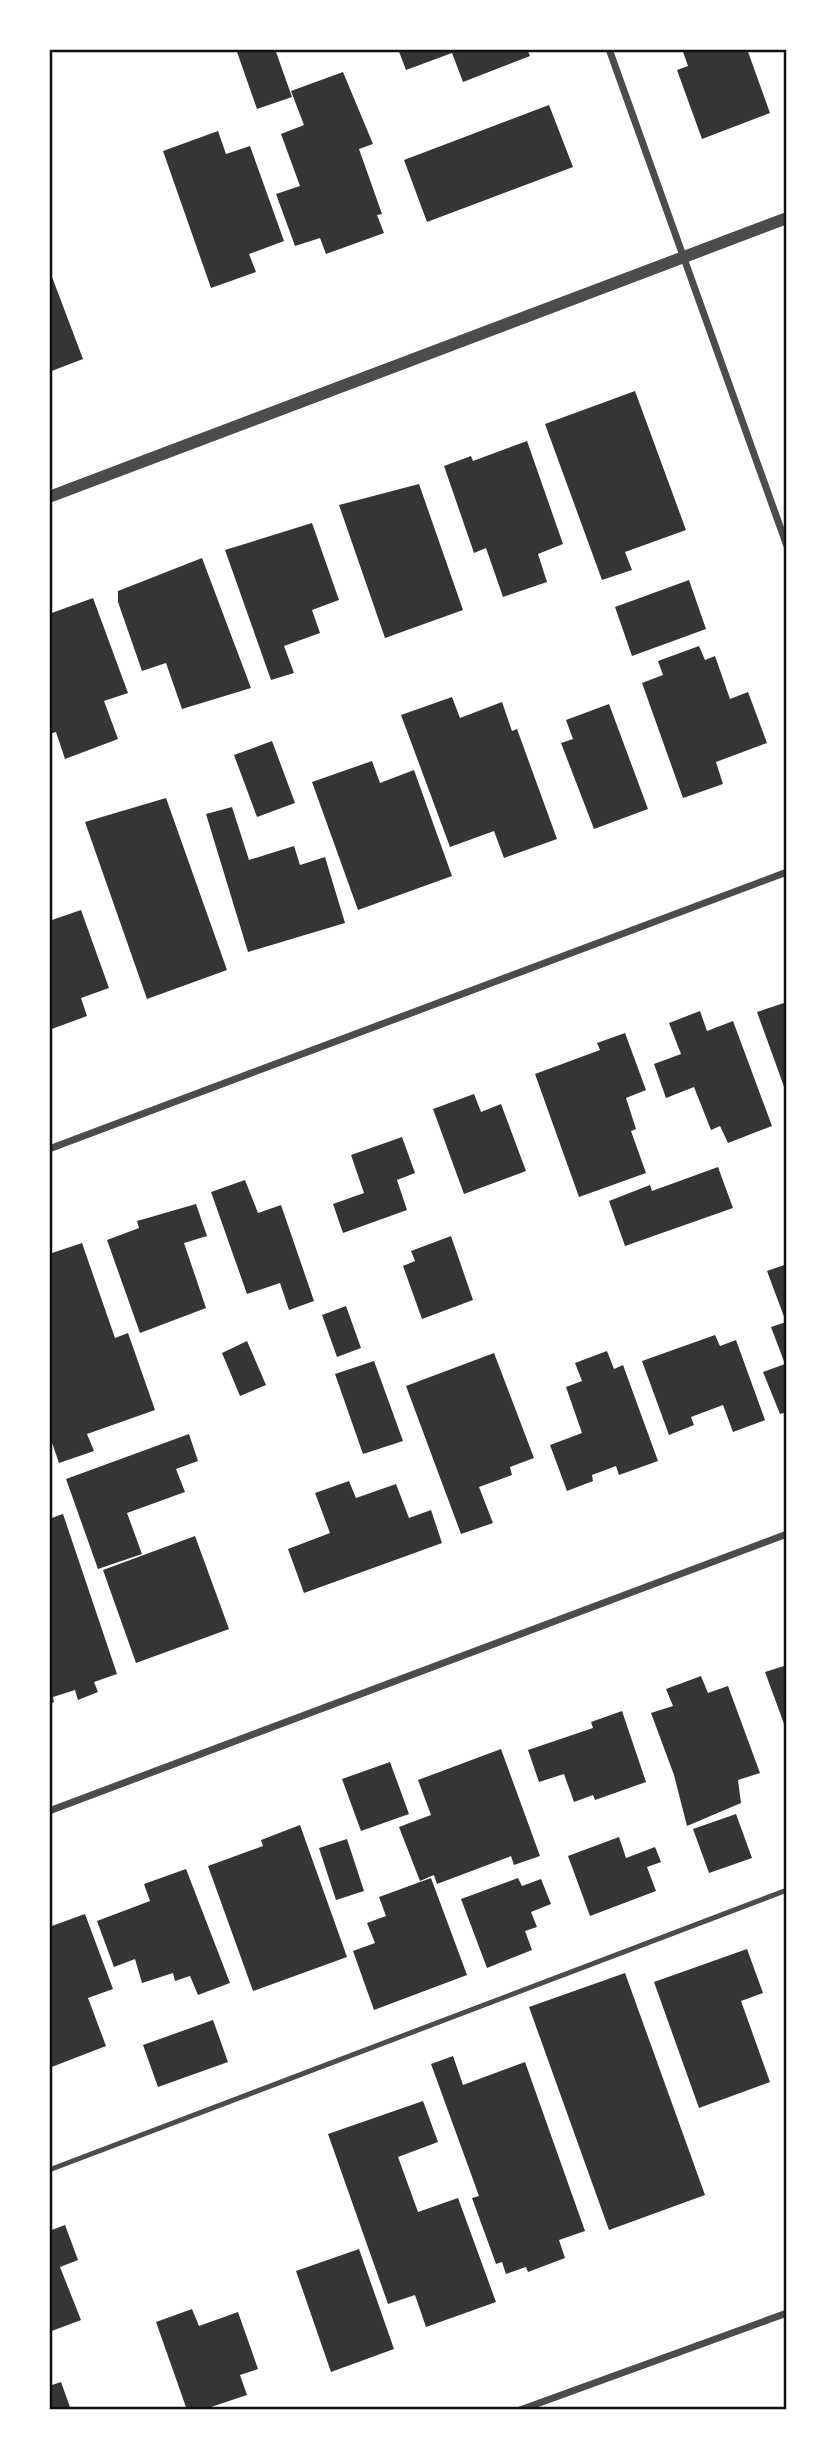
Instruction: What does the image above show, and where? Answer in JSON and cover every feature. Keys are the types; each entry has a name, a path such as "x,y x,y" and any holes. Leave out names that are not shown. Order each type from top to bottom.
{"street":[{"path":"609,49 787,546"},
{"path":"49,496 787,218"},
{"path":"49,1149 787,872"},
{"path":"49,1811 787,1534"},
{"path":"520,2410 787,2313"}],"lane":[{"path":"49,2170 787,1890"}],"building":[{"path":"236,49 275,49 292,97 257,109"},
{"path":"398,49 527,49 530,56 463,82 452,53 406,70"},
{"path":"682,49 747,49 770,113 702,139 677,70 688,66"},
{"path":"343,72 373,144 359,149 382,214 377,215 384,233 326,254 320,238 295,246 276,194 300,186 281,134 304,125 291,91"},
{"path":"549,105 573,167 427,222 404,160"},
{"path":"218,131 226,154 250,146 284,241 249,254 256,272 211,288 163,151"},
{"path":"49,269 83,359 49,372"},
{"path":"635,391 686,530 625,552 632,570 602,580 545,424"},
{"path":"527,441 563,544 538,554 547,582 503,597 486,548 474,553 444,466 471,456 473,461"},
{"path":"419,484 463,610 385,638 339,505"},
{"path":"312,523 339,600 312,610 320,633 284,646 294,673 271,680 225,550"},
{"path":"202,558 251,688 182,709 166,663 142,671 118,602 118,591"},
{"path":"689,580 706,629 632,656 615,607"},
{"path":"93,598 128,693 104,701 118,739 65,759 56,732 49,734 49,614"},
{"path":"699,646 705,660 715,656 730,699 748,692 767,743 716,762 723,784 683,798 642,683 663,675 658,661"},
{"path":"452,697 460,718 502,702 512,731 517,729 557,839 504,858 494,831 450,847 401,715"},
{"path":"609,704 648,809 594,829 561,743 573,739 566,720"},
{"path":"272,741 295,803 257,817 234,755"},
{"path":"372,761 380,783 414,770 452,876 358,910 312,782"},
{"path":"166,798 227,970 147,999 85,822"},
{"path":"232,807 249,860 294,846 300,865 325,857 345,923 248,952 206,814"},
{"path":"81,910 109,988 81,998 87,1016 49,1030 49,921"},
{"path":"787,1002 787,1095 757,1012"},
{"path":"700,1011 707,1031 733,1021 772,1126 728,1143 720,1126 711,1130 694,1087 666,1098 654,1064 681,1054 669,1023"},
{"path":"625,1033 646,1090 626,1098 636,1129 631,1131 646,1173 579,1197 535,1074 600,1050 597,1043"},
{"path":"474,1094 481,1112 501,1104 526,1171 464,1194 433,1109"},
{"path":"402,1137 415,1173 397,1180 407,1210 343,1233 333,1204 364,1193 351,1155"},
{"path":"718,1167 733,1208 625,1246 609,1201 650,1185 652,1191"},
{"path":"245,1180 258,1213 281,1205 314,1301 289,1310 280,1283 247,1294 211,1192"},
{"path":"196,1204 207,1236 184,1243 206,1308 140,1333 107,1240 139,1228 137,1221"},
{"path":"451,1236 473,1300 422,1319 403,1266 415,1261 411,1251"},
{"path":"82,1243 115,1338 128,1333 155,1410 87,1434 94,1451 59,1463 49,1434 49,1254"},
{"path":"787,1264 787,1412 780,1414 763,1372 785,1364 771,1327 786,1322 767,1271"},
{"path":"346,1306 361,1348 337,1357 322,1315"},
{"path":"715,1335 720,1346 736,1340 765,1420 733,1432 723,1405 691,1417 694,1425 669,1435 642,1361"},
{"path":"247,1341 266,1385 240,1396 222,1353"},
{"path":"607,1351 614,1369 623,1365 658,1461 619,1475 616,1466 592,1475 593,1481 567,1491 550,1445 582,1433 566,1387 582,1381 575,1363"},
{"path":"494,1353 534,1458 510,1467 512,1475 479,1487 493,1523 461,1534 406,1386"},
{"path":"374,1361 403,1441 363,1454 335,1374"},
{"path":"189,1434 198,1461 176,1469 185,1492 127,1513 142,1554 98,1569 66,1479"},
{"path":"349,1481 356,1498 396,1484 409,1518 431,1510 442,1543 304,1593 288,1549 330,1533 315,1493"},
{"path":"63,1514 117,1674 94,1682 98,1692 78,1700 75,1690 53,1697 54,1702 49,1704 49,1519"},
{"path":"195,1536 229,1629 136,1663 103,1570"},
{"path":"787,1665 787,1732 765,1672"},
{"path":"701,1676 708,1693 728,1686 760,1773 738,1780 741,1803 687,1826 674,1775 651,1713 673,1706 666,1689"},
{"path":"622,1711 646,1782 595,1800 593,1795 574,1802 564,1774 539,1782 528,1750 593,1728 591,1722"},
{"path":"501,1749 540,1856 514,1865 511,1856 437,1884 434,1875 420,1881 399,1827 431,1815 418,1780"},
{"path":"390,1762 409,1814 361,1831 342,1779"},
{"path":"736,1814 752,1858 709,1873 693,1829"},
{"path":"300,1825 347,1957 253,1991 208,1866 263,1846 261,1840"},
{"path":"619,1837 626,1858 655,1847 661,1862 647,1867 656,1891 590,1916 568,1856"},
{"path":"347,1839 364,1891 336,1900 319,1848"},
{"path":"186,1869 230,1983 198,1995 190,1976 175,1981 173,1973 142,1983 135,1959 114,1967 97,1921 150,1901 144,1884"},
{"path":"431,1878 467,1975 374,2010 353,1951 375,1943 367,1923 386,1916 379,1897"},
{"path":"518,1878 522,1886 541,1879 551,1904 531,1912 537,1927 525,1931 532,1950 487,1968 461,1899"},
{"path":"85,1914 113,1989 88,1998 106,2046 49,2068 49,1927"},
{"path":"747,1949 763,1993 741,2001 770,2082 699,2108 654,1982"},
{"path":"625,1973 705,2195 609,2230 529,2007"},
{"path":"213,2020 228,2062 158,2087 143,2045"},
{"path":"453,2056 463,2085 525,2062 585,2231 559,2240 565,2258 528,2272 526,2267 506,2274 502,2262 496,2264 472,2198 479,2196 431,2064"},
{"path":"423,2101 438,2142 398,2157 418,2212 458,2198 496,2302 426,2327 415,2295 388,2304 328,2134"},
{"path":"65,2225 78,2260 60,2267 81,2320 49,2332 49,2231"},
{"path":"359,2249 394,2349 331,2372 296,2271"},
{"path":"192,2309 199,2326 238,2312 258,2369 240,2375 247,2395 205,2409 187,2410 156,2322"},
{"path":"61,2382 71,2410 49,2410 49,2386"}]}
